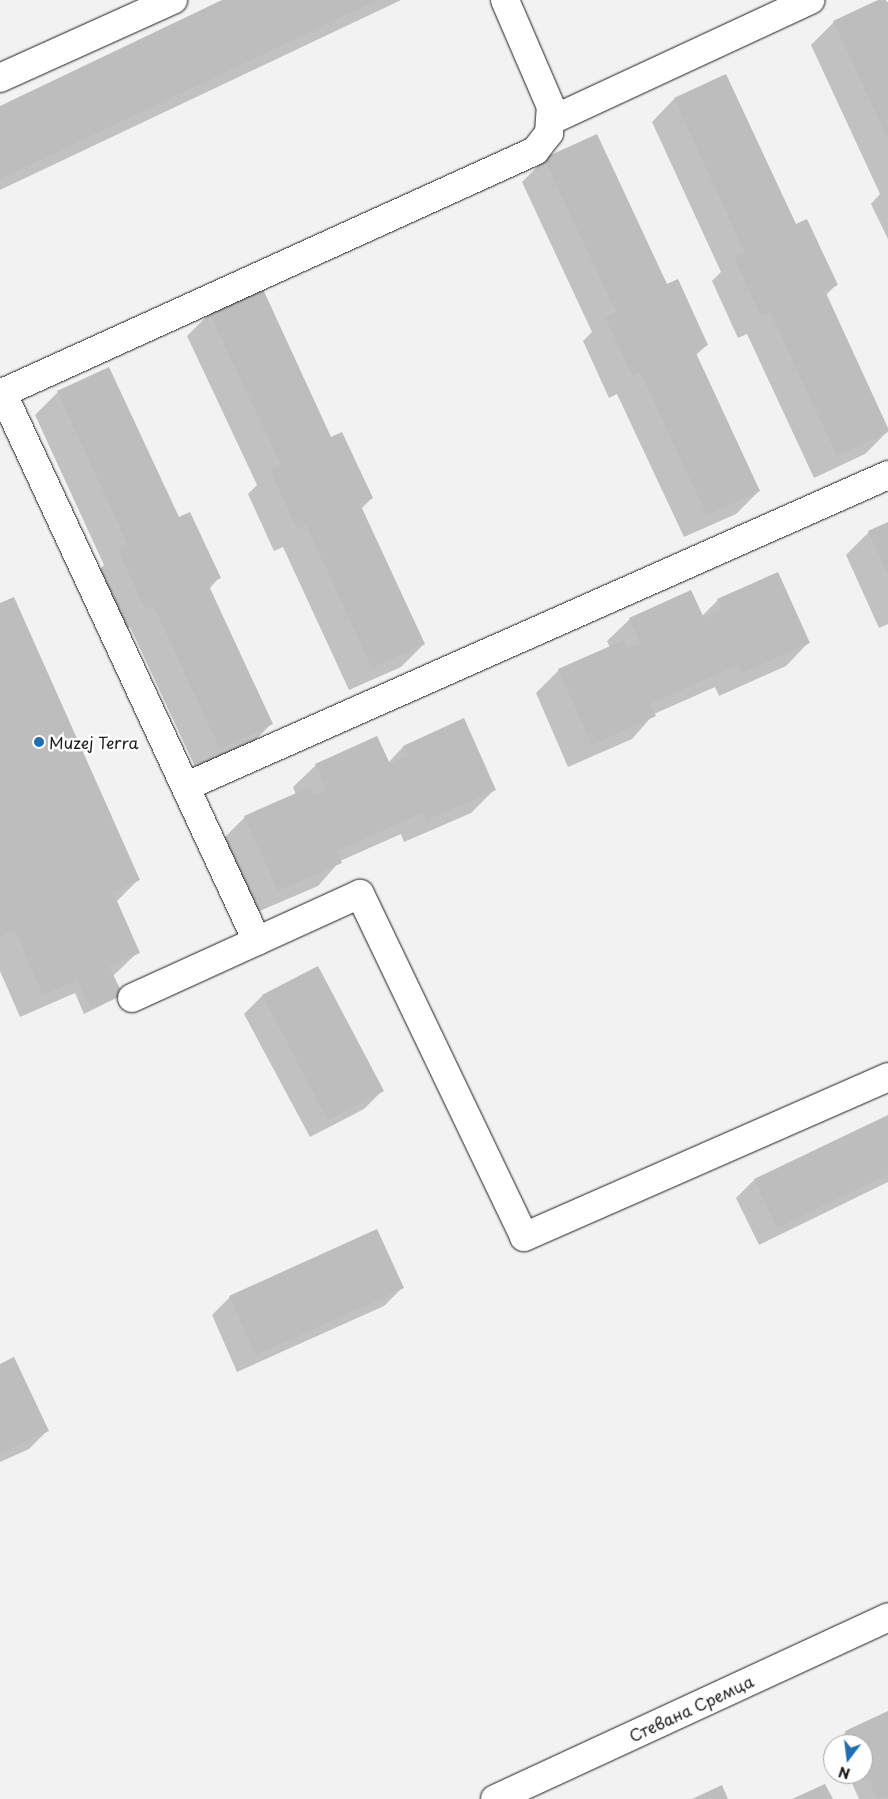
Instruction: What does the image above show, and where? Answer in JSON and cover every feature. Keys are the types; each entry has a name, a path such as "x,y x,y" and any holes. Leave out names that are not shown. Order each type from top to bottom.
{"main road":[{"path":"0,78 173,0"},
{"path":"257,941 187,786 1,393 535,151 549,133 552,120 551,107 505,0"},
{"path":"552,120 810,0"},
{"path":"187,786 888,475"},
{"path":"132,998 360,894 524,1237 888,1077"},
{"name":"Стевана Сремца","path":"495,1799 888,1617"}],"building":[{"path":"222,0 377,0 0,179 0,106"},
{"path":"878,0 888,2 888,139 833,21"},
{"path":"726,74 796,224 807,219 838,285 825,291 888,428 888,432 837,456 770,312 761,316 734,257 745,253 674,98"},
{"path":"597,134 667,284 678,279 708,345 695,351 760,491 707,515 640,372 632,376 605,317 616,312 544,158"},
{"path":"262,287 331,437 342,432 373,498 360,504 425,644 372,668 306,525 297,529 270,470 281,465 209,312"},
{"path":"109,367 179,517 190,512 221,578 208,584 273,724 220,749 153,605 145,609 118,550 128,545 57,391"},
{"path":"888,522 888,575 868,531"},
{"path":"778,572 810,643 742,673 738,665 650,704 656,716 592,745 558,669 624,640 628,649 641,644 629,618 691,590 704,618 722,610 717,599"},
{"name":"Muzej Terra","path":"14,597 140,880 113,892 140,953 109,966 123,995 91,1009 77,980 43,995 15,930 0,937 0,603"},
{"path":"464,718 496,790 427,820 424,812 337,851 342,863 278,891 244,816 310,787 314,796 327,790 315,764 377,736 390,764 408,756 403,746"},
{"path":"318,966 384,1091 328,1120 262,995"},
{"path":"888,1115 888,1174 777,1228 754,1179"},
{"path":"377,1229 404,1288 256,1355 229,1296"},
{"path":"14,1357 49,1431 0,1453 0,1364"},
{"path":"888,1711 888,1796 877,1799 870,1784 873,1784 873,1734 846,1734 845,1731"},
{"path":"825,1784 833,1799 792,1799"},
{"path":"722,1785 728,1799 692,1799"}],"place":[{"name":"Muzej Terra","path":"39,742"}]}
